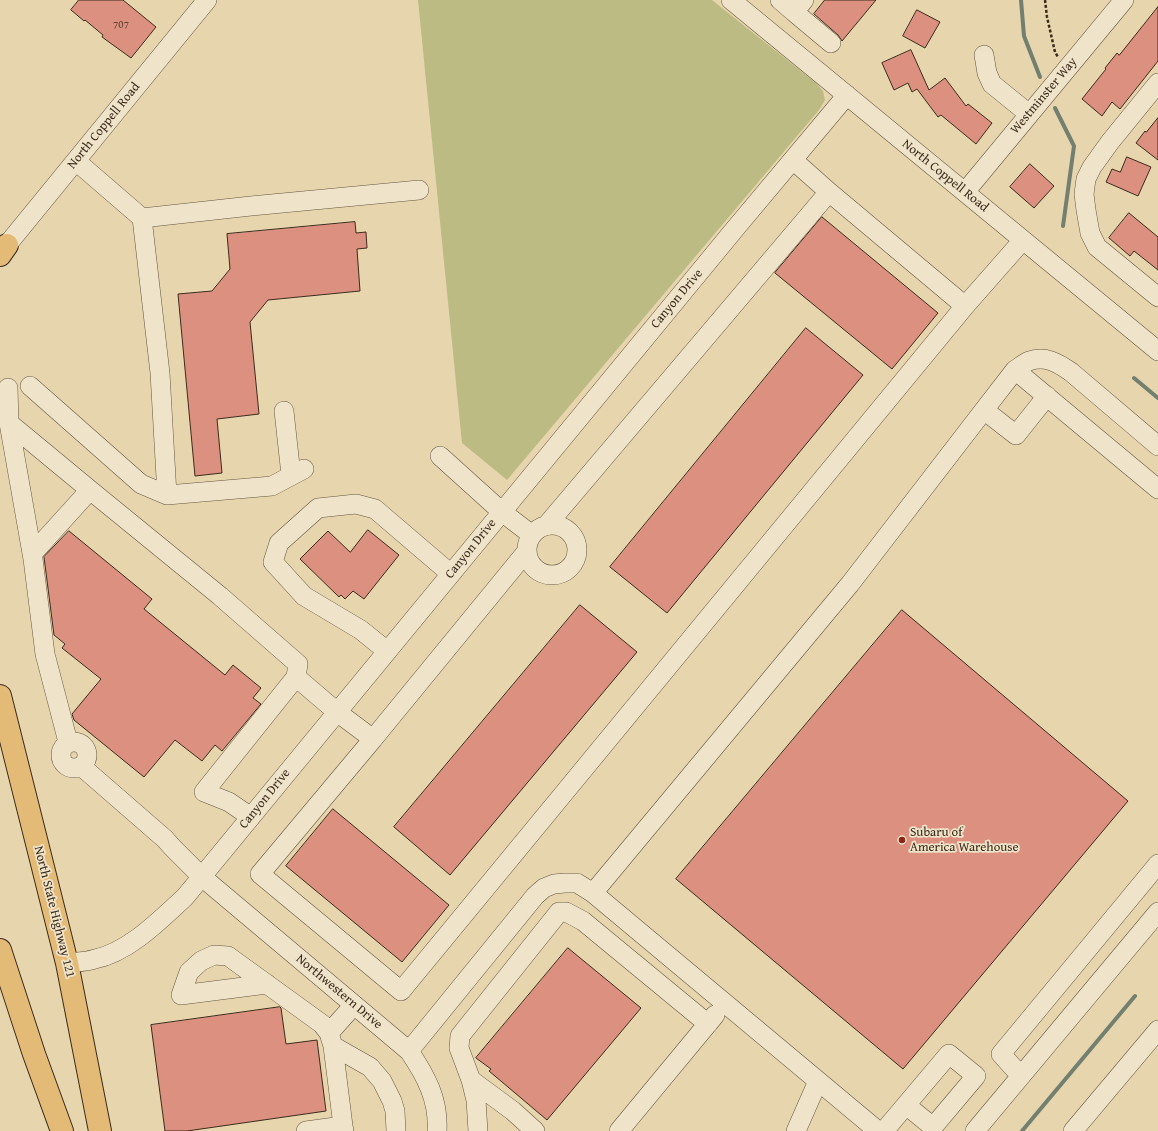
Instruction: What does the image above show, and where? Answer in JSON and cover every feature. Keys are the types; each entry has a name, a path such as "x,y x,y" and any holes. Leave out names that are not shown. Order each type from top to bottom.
{"main road":[{"name":"North State Highway 121","path":"0,696 68,963 100,1131"},
{"path":"0,950 34,1054 62,1131"}],"street":[{"name":"North Coppell Road","path":"2,249 207,0"},
{"name":"North Coppell Road","path":"731,0 1158,351"},
{"name":"Westminster Way","path":"964,192 1124,0"},
{"path":"793,4 831,43"},
{"path":"984,55 987,72 992,84 1029,114"},
{"path":"1158,83 1110,142 1092,167 1086,179 1084,194 1090,233 1098,247 1158,297"},
{"name":"Canyon Drive","path":"68,963 95,959 110,954 135,940 185,897 847,95"},
{"path":"793,160 828,192 965,306"},
{"path":"76,161 142,218 160,373 167,495"},
{"path":"142,218 244,206 419,190"},
{"path":"828,192 535,537 373,739 260,874 401,990 965,306 1022,240"},
{"path":"593,893 850,584 1015,370 1029,361 1043,358 1058,363 1071,372 1158,446"},
{"path":"1015,370 1158,489"},
{"path":"32,554 9,423 14,387 141,484 167,495 272,486 297,472 284,411"},
{"path":"984,410 1016,435 1047,396"},
{"path":"9,423 220,596 298,664 296,677 204,792 229,802 251,817"},
{"path":"440,456 502,512 535,537"},
{"path":"32,554 90,490"},
{"path":"387,651 361,630 304,596 273,562 279,543 318,508 356,504 375,509 451,574"},
{"name":"Northwestern Drive","path":"32,554 45,654 68,742 62,749 61,758 63,762 70,768 81,766 165,839 202,877 409,1051 423,1071 432,1092 438,1119 437,1131"},
{"path":"296,677 337,712 373,739"},
{"path":"1021,1076 1001,1054 1158,864"},
{"path":"409,1051 535,896 544,888 554,884 577,883 593,893 878,1131"},
{"path":"478,1131 476,1100 471,1080 459,1048 460,1036 559,912 566,912 583,921 708,1024"},
{"path":"975,1131 1158,912"},
{"path":"267,984 322,1024 331,1039 343,1128 306,1131"},
{"path":"619,1131 725,1003"},
{"path":"331,1039 354,1005"},
{"path":"1073,1131 1158,1030"},
{"path":"331,1039 370,1067 382,1081 392,1101 395,1111 396,1131"},
{"path":"471,1080 513,1111 535,1131"},
{"path":"796,1131 818,1081"},
{"path":"884,1131 906,1105"}],"path":[{"path":"1045,0 1055,52 1059,59 1068,67"}],"shaded area":[{"path":"418,0 712,0 816,83 823,91 825,100 819,110 507,480 462,443"}],"building":[{"path":"79,0 123,0 156,27 131,58 102,37 103,35 71,10"},
{"path":"825,0 876,0 842,41 838,35 814,14"},
{"path":"1158,7 1158,61 1120,109 1112,102 1102,116 1082,99 1117,53 1119,55"},
{"path":"917,10 940,22 925,48 903,36"},
{"path":"911,50 929,90 945,78 966,106 968,104 992,123 976,144 941,115 938,117 917,89 912,92 908,83 894,90 882,63"},
{"path":"1158,118 1158,160 1136,143"},
{"path":"1127,157 1151,167 1138,196 1106,182 1112,169 1120,172"},
{"path":"1030,164 1054,186 1034,208 1010,187"},
{"path":"1129,213 1158,237 1158,270 1134,251 1130,256 1109,238"},
{"path":"822,217 938,313 892,369 775,273"},
{"path":"355,222 356,233 366,232 367,248 357,249 360,291 268,300 250,322 259,414 217,419 222,473 195,476 178,294 212,291 230,269 227,234"},
{"path":"806,328 863,375 667,613 610,567"},
{"path":"368,530 399,555 364,599 353,591 345,599 341,595 339,597 300,559 328,531 350,552"},
{"path":"69,531 152,599 144,609 225,675 233,665 261,688 253,698 261,704 222,751 215,745 202,761 175,740 144,777 74,720 72,714 101,679 62,648 65,644 54,635 44,557"},
{"path":"580,605 637,652 450,875 394,827"},
{"name":"Subaru of America Warehouse","path":"902,610 1128,801 903,1069 676,879"},
{"path":"333,809 449,905 402,962 286,866"},
{"path":"568,948 641,1008 547,1120 489,1071 491,1069 476,1058"},
{"path":"280,1007 286,1044 317,1040 326,1111 187,1131 165,1131 151,1025"}],"waterway":[{"path":"1021,0 1024,36 1040,77"},
{"path":"1055,108 1074,146 1063,226"},
{"path":"1134,378 1158,398"},
{"path":"1022,1131 1135,996"}],"place":[{"name":"Subaru of America Warehouse","path":"902,840"}]}
